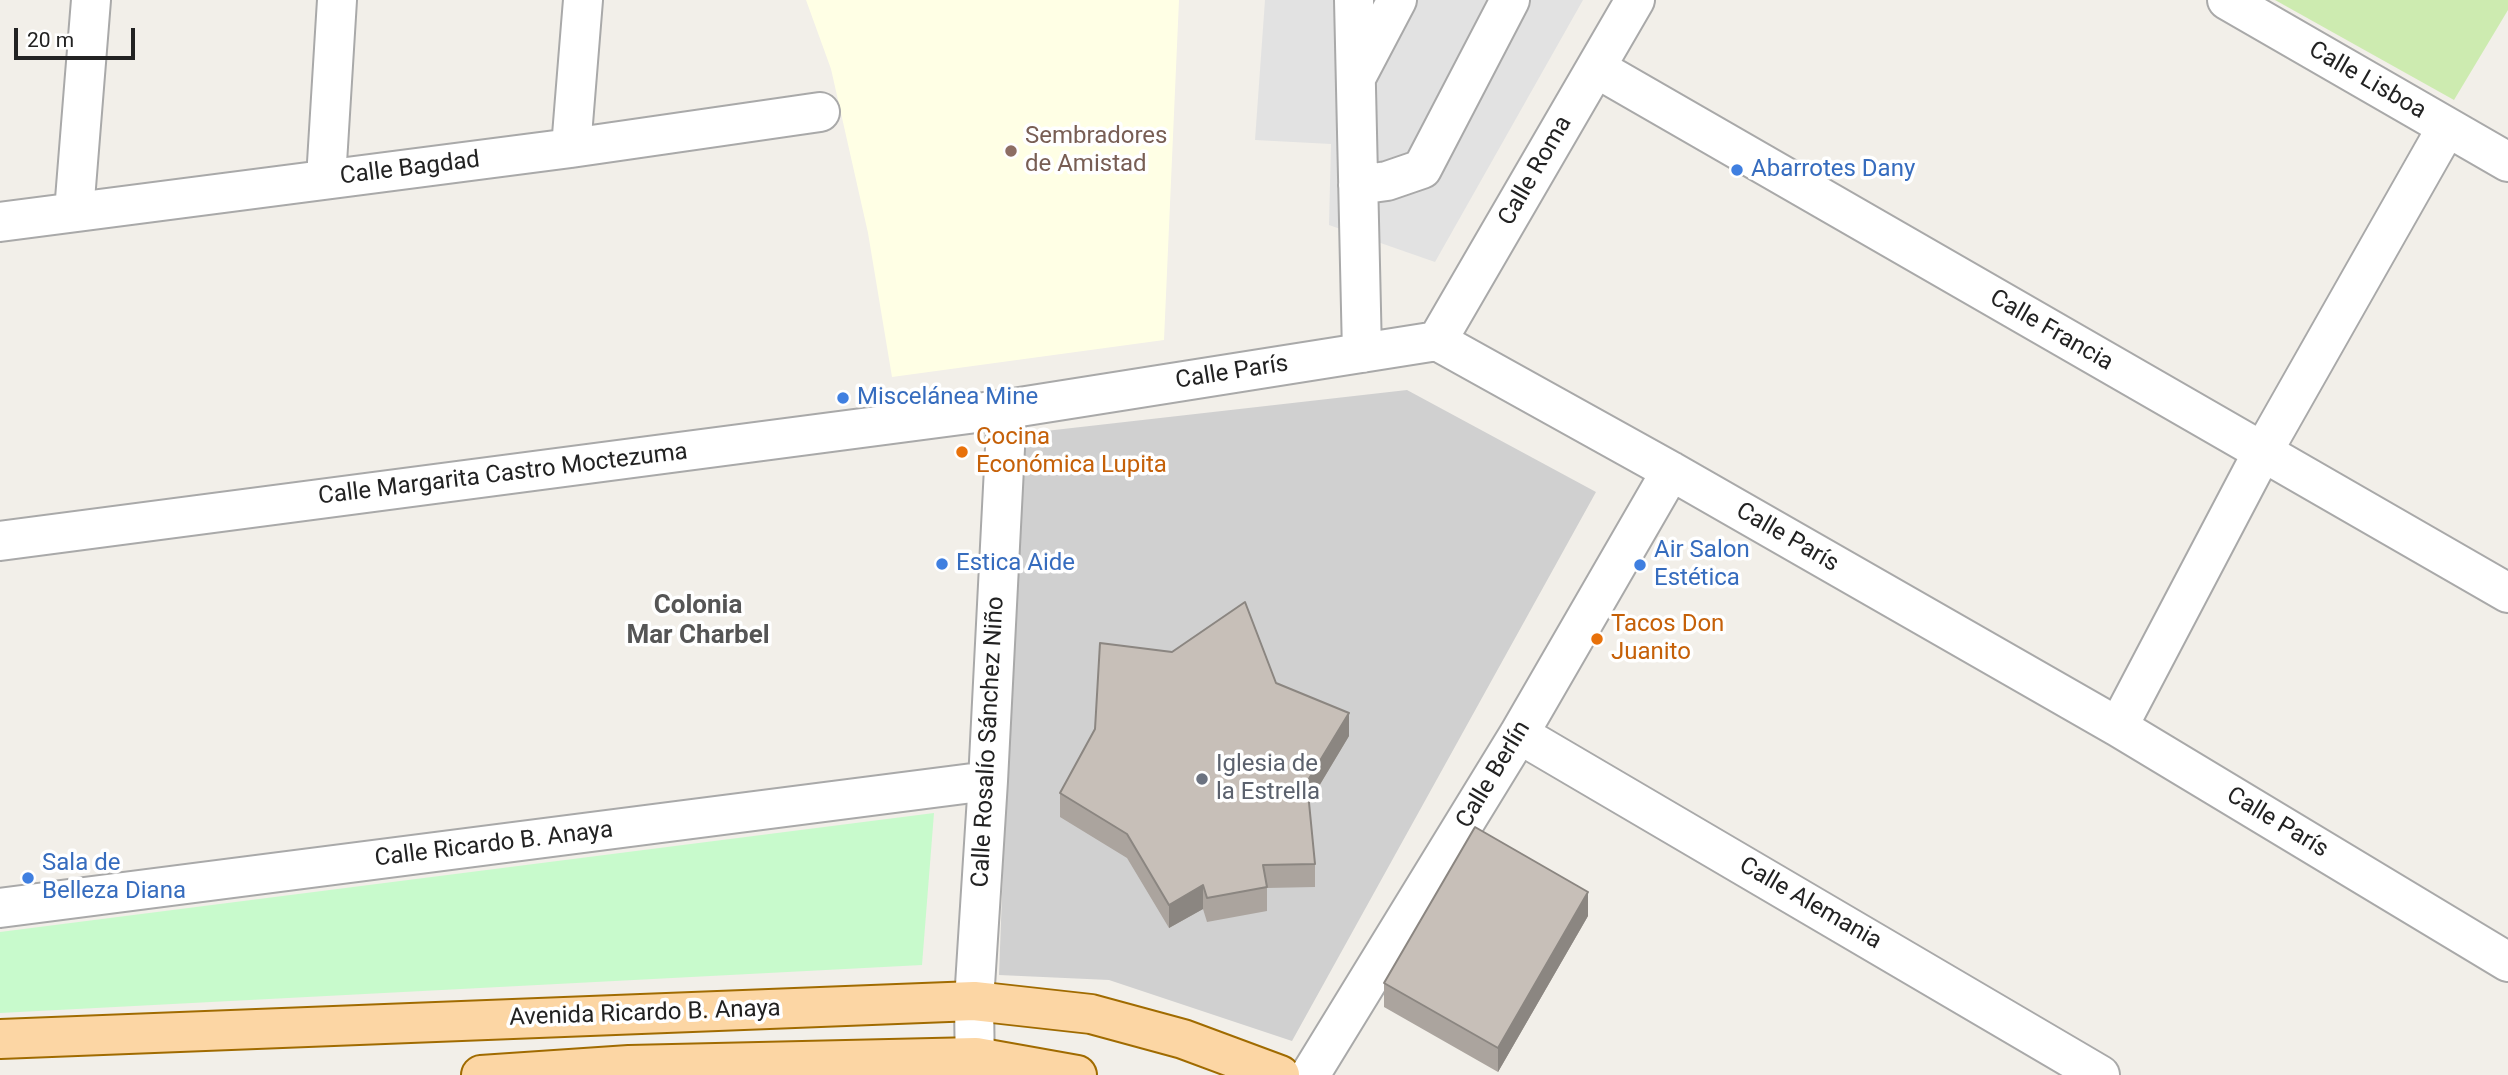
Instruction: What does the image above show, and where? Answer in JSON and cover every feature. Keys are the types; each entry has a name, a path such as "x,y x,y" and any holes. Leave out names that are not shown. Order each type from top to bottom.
{"main road":[{"name":"Avenida Ricardo B. Anaya","path":"0,1039 974,1001 1091,1014 1183,1039 1280,1075"},
{"name":"Avenida Ricardo B. Anaya","path":"481,1075 629,1070 975,1066 1077,1075"}],"street":[{"path":"74,212 91,0"},
{"path":"326,179 337,0"},
{"path":"570,148 583,0"},
{"path":"1354,0 1362,353"},
{"path":"1356,78 1397,0"},
{"path":"1358,185 1387,181 1422,169 1510,0"},
{"name":"Calle Roma","path":"1437,341 1635,0"},
{"name":"Calle Lisboa","path":"2227,0 2508,162"},
{"name":"Calle Francia","path":"1595,68 2508,593"},
{"name":"Calle Bagdad","path":"0,222 570,148 820,112"},
{"path":"2118,727 2262,453 2447,127"},
{"name":"Calle París","path":"1007,409 1437,341 1671,471 2118,727 2508,962"},
{"name":"Calle Margarita Castro Moctezuma","path":"0,541 1007,409"},
{"name":"Calle Rosalío Sánchez Niño","path":"975,1066 974,1001 1007,409"},
{"name":"Calle Berlín","path":"1310,1075 1519,734 1671,471"},
{"name":"Calle Alemania","path":"1519,734 2100,1075"},
{"name":"Calle Ricardo B. Anaya","path":"0,908 988,781"}],"shaded area":[{"name":"Sembradores de Amistad","path":"806,0 1179,0 1164,340 892,377 868,233 831,69"},
{"path":"1265,0 1583,0 1435,262 1329,225 1331,144 1255,140"},
{"path":"1407,390 1596,492 1292,1041 1109,980 999,975 1019,434"}],"green space":[{"path":"2275,0 2508,0 2508,10 2454,100"},
{"path":"934,813 922,965 0,1013 0,932"}],"building":[{"name":"Iglesia de la Estrella","path":"1245,602 1276,683 1349,713 1307,782 1315,864 1263,865 1267,887 1207,898 1203,885 1169,905 1127,834 1060,793 1095,729 1100,643 1172,652"},
{"path":"1475,827 1588,892 1498,1048 1384,983"}],"place":[{"name":"Sembradores de Amistad","path":"1011,151"},
{"name":"Abarrotes Dany","path":"1737,170"},
{"name":"Miscelánea Mine","path":"843,398"},
{"name":"Cocina Económica Lupita","path":"962,452"},
{"name":"Estica Aide","path":"942,564"},
{"name":"Air Salon Estética","path":"1640,565"},
{"name":"Tacos Don Juanito","path":"1597,639"},
{"name":"Iglesia de la Estrella","path":"1202,779"},
{"name":"Sala de Belleza Diana","path":"28,878"}],"district":[{"name":"Colonia Mar Charbel","path":"698,621"}]}
